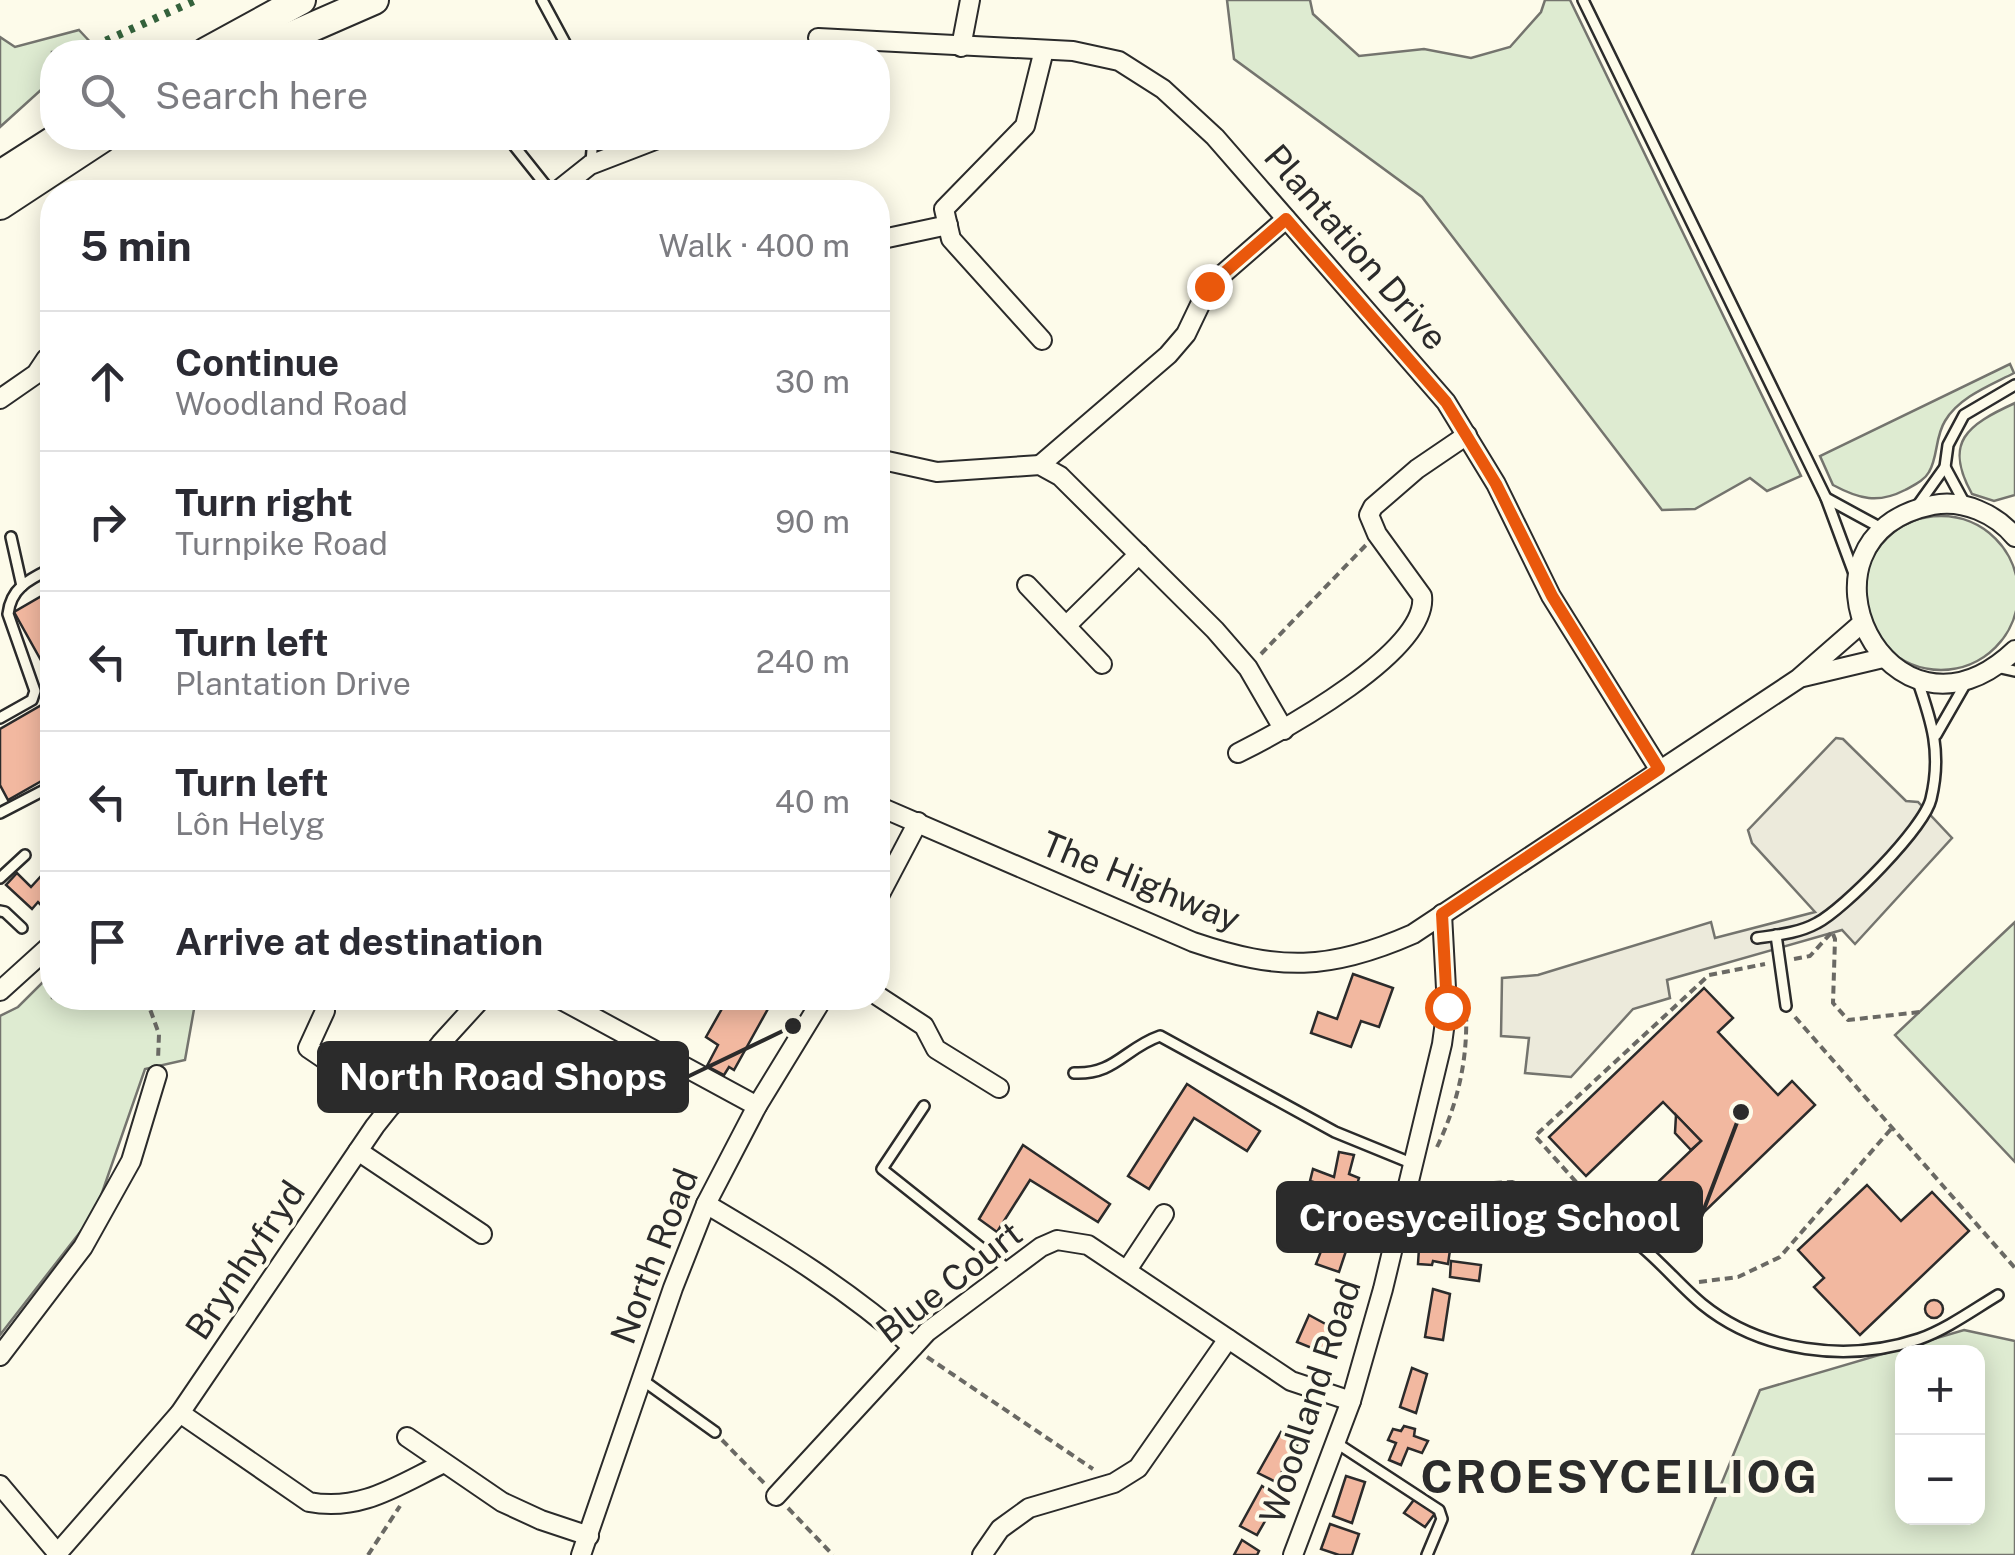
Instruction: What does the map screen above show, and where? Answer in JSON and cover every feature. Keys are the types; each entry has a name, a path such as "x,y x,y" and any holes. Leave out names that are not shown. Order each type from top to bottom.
{"highway":[{"path":"228,40 301,0"},
{"path":"282,40 374,0"},
{"path":"0,175 40,149"},
{"path":"0,205 84,150"}],"street":[{"path":"961,47 970,0"},
{"name":"Plantation Drive","path":"818,38 850,40"},
{"name":"Plantation Drive","path":"890,43 1073,51 1119,61 1163,89 1216,137 1424,374 1496,484 1552,596 1659,769"},
{"path":"1042,340 951,239 944,209 1025,126 1044,50"},
{"path":"569,180 590,165 629,150"},
{"path":"1040,465 1168,355 1186,334 1209,286 1286,219"},
{"path":"890,237 948,225"},
{"path":"0,399 40,368"},
{"path":"1238,753 1328,702 1388,655 1418,618 1422,596 1377,534 1369,516 1417,470 1467,436"},
{"path":"890,462 937,472 1040,465 1060,476 1248,668 1284,730"},
{"path":"2015,537 1991,516 1965,506 1940,504 1916,508 1883,529 1862,562 1856,582 1862,624 1883,658 1917,678 1942,683 1967,681 2006,669 2015,650"},
{"path":"1991,516 2015,509"},
{"path":"1066,626 1139,554"},
{"path":"1026,585 1102,664"},
{"path":"1798,678 1862,624"},
{"path":"1798,678 1883,658"},
{"name":"The Highway","path":"890,811 1193,942 1235,956 1278,964 1312,964 1381,948 1412,934 1798,678"},
{"path":"890,875 918,822"},
{"name":"Woodland Road","path":"1293,1555 1351,1401 1383,1290 1442,1044 1447,1007 1442,914"},
{"path":"0,992 40,955"},
{"path":"890,1004 924,1026 936,1050 999,1088"},
{"name":"Brynhyfryd","path":"58,1555 180,1412 358,1151 472,1010"},
{"path":"582,1010 757,1106"},
{"path":"594,1016 598,1010"},
{"name":"North Road","path":"581,1555 706,1204 757,1106 816,1010"},
{"path":"325,1011 308,1048 392,1105"},
{"path":"0,1356 83,1247 131,1161 157,1074"},
{"path":"358,1151 482,1234"},
{"path":"706,1204 827,1277 912,1347"},
{"path":"1127,1270 1164,1214"},
{"name":"Blue Court","path":"776,1496 912,1347 947,1315 1041,1247 1057,1240 1088,1245 1290,1381 1351,1401"},
{"path":"982,1555 1000,1529 1029,1508 1114,1483 1138,1468 1228,1340"},
{"path":"180,1412 309,1502 333,1507 372,1498 444,1463"},
{"path":"406,1437 520,1511 590,1536"},
{"path":"0,1484 58,1555"}],"lane":[{"path":"542,0 564,40"},
{"path":"1583,0 1826,498 1856,582"},
{"path":"518,150 543,180"},
{"path":"590,165 592,150"},
{"path":"1916,508 1945,466 1948,445 1964,415 2015,385"},
{"path":"1945,466 1965,506"},
{"path":"1826,498 1883,529"},
{"path":"11,538 22,586"},
{"path":"0,718 32,700 35,690 8,614 9,600 40,575"},
{"path":"1758,938 1806,928 1824,919 1918,826 1930,804 1936,735 1917,678"},
{"path":"1936,735 1967,681"},
{"path":"0,813 40,792"},
{"path":"0,878 25,855"},
{"path":"0,912 22,928"},
{"path":"1776,935 1786,1006"},
{"path":"1074,1073 1090,1074 1107,1068 1160,1036 1335,1132 1411,1162"},
{"path":"924,1106 882,1169 1009,1270"},
{"path":"1405,1190 1598,1221 1624,1233 1708,1308 1764,1338 1793,1347 1886,1348 1920,1338 1998,1295"},
{"path":"641,1379 714,1432"},
{"path":"1335,1442 1439,1510 1442,1519 1428,1555"}],"path":[{"path":"1248,668 1377,534"},
{"path":"1824,919 1835,938 1833,1003 1848,1020 1920,1012"},
{"path":"1448,1185 1512,1182 1546,1192 1570,1193 1577,1184 1535,1136 1709,975 1810,956 1832,932"},
{"path":"1432,1157 1446,1128 1462,1076 1467,1045 1466,1006"},
{"path":"1786,1006 2015,1268"},
{"path":"150,1010 159,1034 157,1074"},
{"path":"1679,1284 1738,1277 1780,1257 1892,1128"},
{"path":"912,1347 1114,1483"},
{"path":"368,1555 401,1506"}],"green space":[{"path":"1227,0 1310,0 1313,14 1359,56 1424,49 1471,58 1510,47 1541,12 1545,0 1570,0 1801,476 1767,491 1750,478 1695,509 1662,510 1422,197 1234,59"},
{"path":"79,30 88,40 41,40"},
{"path":"0,37 15,47 40,40 40,91 0,127"},
{"path":"2010,364 2014,373 1976,393 1951,413 1942,427 1932,466 1919,482 1877,498 1851,494 1833,485 1820,456"},
{"path":"2015,403 2015,495 1994,501 1972,494 1960,461 1965,437 1984,419"},
{"path":"1941,516 1971,522 1996,538 2012,563 2016,611 2012,623 1996,648 1971,664 1941,670 1911,664 1886,648 1870,623 1864,593 1870,563 1886,538 1911,522"},
{"path":"2015,922 2015,1162 1895,1035"},
{"path":"40,985 40,1010 194,1010 185,1060 145,1069 95,1213 0,1335 0,1016 18,1007"},
{"path":"1964,1330 2015,1341 2015,1555 1692,1555 1760,1390 1895,1350 1895,1525 1985,1525 1985,1345 1913,1345"}],"shaded area":[{"path":"1836,738 1843,739 1906,801 1918,802 1952,838 1855,944 1842,930 1667,980 1670,998 1633,1009 1571,1077 1525,1073 1529,1038 1501,1036 1502,978 1538,975 1711,922 1715,938 1815,912 1752,843 1748,830"}],"building":[{"path":"40,597 40,659 14,612"},
{"path":"40,706 40,782 8,800 0,785 0,729"},
{"path":"17,873 31,887 40,877 40,904 32,909 6,885"},
{"path":"1353,974 1393,988 1379,1027 1361,1021 1351,1047 1311,1033 1318,1012 1337,1019"},
{"path":"1704,988 1733,1018 1718,1032 1778,1095 1792,1081 1815,1105 1671,1244 1634,1205 1701,1141 1663,1102 1586,1176 1549,1137"},
{"path":"721,1010 767,1010 734,1070 729,1067 724,1075 707,1066 718,1045 706,1037"},
{"path":"1187,1084 1260,1131 1247,1151 1194,1118 1149,1189 1128,1176"},
{"path":"1676,1115 1701,1141 1691,1150 1675,1133"},
{"path":"1023,1145 1110,1204 1098,1222 1030,1180 997,1232 979,1219"},
{"path":"1339,1152 1354,1155 1349,1174 1359,1178 1354,1194 1310,1181 1313,1169 1334,1177"},
{"path":"1867,1185 1901,1221 1932,1192 1969,1231 1860,1335 1814,1287 1824,1278 1798,1250"},
{"path":"1427,1233 1446,1236 1448,1264 1418,1264 1419,1248 1425,1249"},
{"path":"1325,1241 1347,1248 1339,1272 1316,1264"},
{"path":"1451,1261 1481,1265 1479,1281 1450,1277"},
{"path":"1433,1289 1450,1294 1443,1340 1425,1337"},
{"path":"1934,1300 1941,1302 1941,1316 1934,1318 1927,1316 1925,1309 1927,1302"},
{"path":"1309,1315 1331,1327 1328,1333 1332,1336 1324,1353 1297,1342"},
{"path":"1412,1368 1427,1374 1416,1413 1400,1407"},
{"path":"1404,1426 1415,1429 1414,1436 1428,1441 1422,1453 1408,1448 1401,1465 1389,1460 1396,1443 1388,1440 1393,1429 1401,1431"},
{"path":"1281,1432 1299,1442 1276,1482 1258,1473"},
{"path":"1346,1476 1365,1482 1352,1523 1333,1516"},
{"path":"1262,1486 1279,1497 1257,1535 1240,1526"},
{"path":"1416,1497 1436,1512 1425,1527 1404,1513"},
{"path":"1330,1524 1359,1534 1352,1555 1321,1549"},
{"path":"1242,1540 1259,1551 1257,1555 1234,1555"}],"hedge":[{"path":"107,40 196,0"}],"place":[{"name":"North Road Shops","path":"793,1026"},
{"name":"Croesyceiliog School","path":"1741,1112"}],"district":[{"name":"CROESYCEILIOG","path":"1620,1476"}],"route":[{"path":"1209,286 1286,219 1446,402 1496,484 1552,596 1659,769 1442,914 1447,1007"}]}
